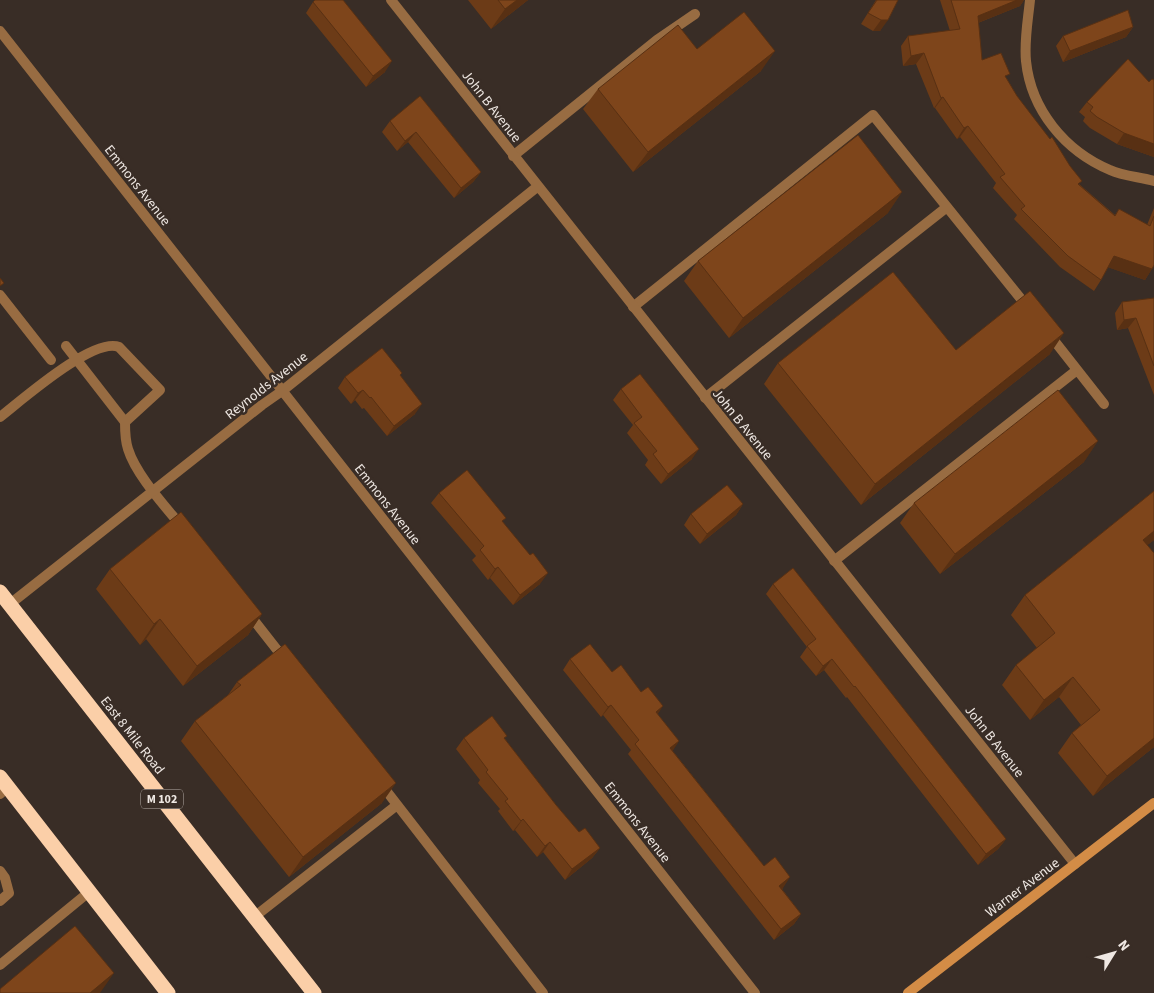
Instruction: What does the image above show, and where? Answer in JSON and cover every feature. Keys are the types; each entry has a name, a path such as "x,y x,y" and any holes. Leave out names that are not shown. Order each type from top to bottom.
{"highway":[{"name":"East 8 Mile Road","path":"0,592 314,993"},
{"path":"3,786 168,993"}],"street":[{"name":"John B Avenue","path":"390,0 1075,864"},
{"path":"1030,0 1025,44 1028,76 1040,108 1052,127 1072,147 1091,161 1112,171 1154,181"},
{"path":"513,156 657,40 695,14"},
{"name":"Emmons Avenue","path":"0,31 755,993"},
{"path":"632,307 873,115 1104,404"},
{"name":"Reynolds Avenue","path":"10,604 538,187"},
{"path":"705,398 947,207"},
{"path":"0,295 50,360"},
{"path":"66,346 125,422 125,435 131,458 138,472 192,539"},
{"path":"0,417 76,359 102,347 116,346 160,388 160,392 125,422"},
{"path":"834,560 1077,370"},
{"path":"240,602 294,672"},
{"path":"373,774 543,993"},
{"name":"Warner Avenue","path":"908,993 1154,803"},
{"path":"254,917 397,805"},
{"path":"0,871 5,878 9,893 0,901"},
{"path":"0,965 89,892"}],"building":[{"path":"315,0 343,0 392,61 373,76 313,2"},
{"path":"498,0 517,0 505,9"},
{"path":"877,0 898,0 888,20 881,20 868,13"},
{"path":"951,0 1017,0 978,16 982,60 1001,53 1010,74 1005,76 1017,96 1050,139 1052,137 1082,181 1078,184 1115,216 1119,209 1150,226 1154,216 1154,265 1152,269 1114,256 1101,280 1068,256 1021,209 1025,206 1000,177 1005,174 968,126 964,128 943,97 941,98 924,53 911,56 908,36 960,29"},
{"path":"1128,10 1133,27 1070,51 1063,36"},
{"path":"744,12 775,51 648,152 598,89 678,25 697,49"},
{"path":"1128,59 1149,82 1152,79 1154,80 1154,144 1124,133 1097,117 1090,111 1093,107 1087,102"},
{"path":"420,96 481,172 461,188 416,132 405,141 390,121"},
{"path":"858,135 902,192 743,318 698,261"},
{"path":"893,272 956,350 1030,291 1064,333 875,484 778,363"},
{"path":"0,278 4,283 0,286"},
{"path":"1154,298 1154,366 1136,318 1124,320 1122,302"},
{"path":"382,348 402,373 400,375 422,404 394,426 371,397 363,390 358,393 345,377"},
{"path":"640,374 699,449 668,474 653,454 657,451 634,423 642,417 621,389"},
{"path":"1058,390 1098,441 955,554 914,503"},
{"path":"467,470 506,518 502,521 530,555 533,553 548,573 520,595 498,567 495,569 480,550 484,546 439,493"},
{"path":"727,485 743,504 707,534 691,514"},
{"path":"1154,491 1154,531 1143,540 1154,553 1154,738 1107,776 1072,733 1100,710 1073,677 1044,700 1016,665 1055,633 1025,595"},
{"path":"181,512 262,614 197,666 160,619 154,624 110,569"},
{"path":"793,568 1006,839 986,854 832,659 823,666 807,646 816,639 773,584"},
{"path":"285,644 396,783 303,857 195,721 241,685 237,682"},
{"path":"590,644 612,672 621,665 641,692 648,687 663,706 656,712 679,741 670,748 764,866 775,857 790,877 779,886 801,914 781,929 635,744 639,740 611,705 608,707 570,659"},
{"path":"492,716 507,736 504,738 556,805 579,832 585,828 600,848 572,869 550,842 545,846 523,819 521,821 505,801 508,799 486,772 488,770 464,738"},
{"path":"75,926 114,973 90,993 0,993 0,989"}]}
